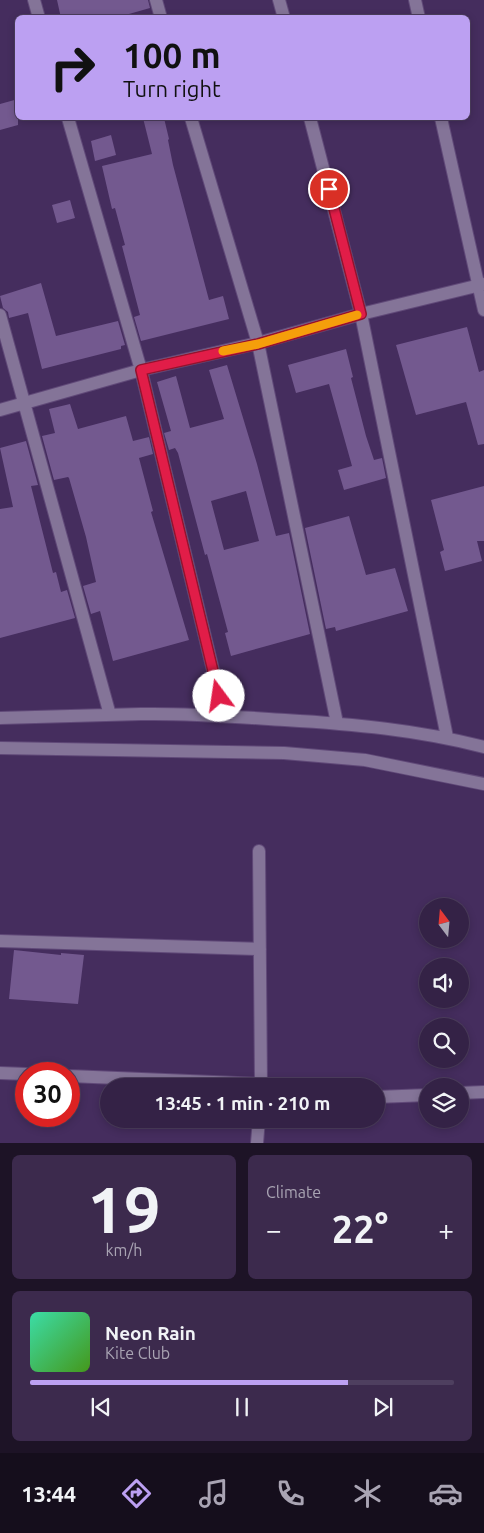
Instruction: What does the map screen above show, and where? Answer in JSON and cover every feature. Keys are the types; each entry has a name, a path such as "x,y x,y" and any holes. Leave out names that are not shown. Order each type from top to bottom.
{"street":[{"path":"34,0 38,15"},
{"path":"156,0 160,15"},
{"path":"279,0 283,15"},
{"path":"415,0 418,15"},
{"path":"69,120 141,370 224,716"},
{"path":"192,120 258,344 337,723"},
{"path":"311,120 361,314 447,737"},
{"path":"441,120 481,284 484,310"},
{"path":"0,410 141,370 258,344 361,314 481,284"},
{"path":"0,315 26,403 110,715"},
{"path":"0,718 110,715 224,716 337,723 447,737 484,747"},
{"path":"0,748 284,753 366,760 484,784"},
{"path":"259,851 261,1078"},
{"path":"0,942 260,949"},
{"path":"0,1073 15,1074"},
{"path":"80,1077 112,1078"},
{"path":"469,1093 484,1092"},
{"path":"385,1097 419,1095"},
{"path":"257,1143 258,1128"}],"building":[{"path":"57,0 148,0 150,8 126,15 60,15"},
{"path":"15,100 15,120 18,120 18,125 0,130 0,104"},
{"path":"144,120 164,120 173,165 209,300 223,296 229,319 141,341 134,317 140,315 122,246 125,245 115,208 112,209 102,166 152,154"},
{"path":"111,135 116,155 95,161 91,141"},
{"path":"70,200 75,218 57,223 52,205"},
{"path":"41,283 56,336 118,321 125,345 121,346 121,349 42,369 28,313 9,318 8,312 3,308 0,296"},
{"path":"467,327 479,372 484,370 484,444 478,445 466,402 416,415 396,345"},
{"path":"346,349 353,377 351,378 366,436 374,460 382,458 386,478 344,490 338,470 352,466 329,384 296,393 288,365"},
{"path":"227,365 257,464 276,536 289,533 310,634 231,656 225,633 228,632 178,453 175,448 169,450 164,433 171,431 157,382 176,376 190,428 224,419 209,370","holes":["246,491 259,541 224,550 211,501"]},
{"path":"70,404 78,429 126,416 133,441 149,437 153,454 139,458 153,511 151,512 189,640 113,661 100,611 91,614 83,586 96,582 86,537 69,478 54,480 42,436 55,433 49,409"},
{"path":"26,441 38,485 31,486 53,573 56,572 61,592 67,590 75,618 0,638 0,509 13,507 0,448"},
{"path":"484,486 484,541 477,541 482,561 445,571 440,552 444,550 431,500"},
{"path":"349,516 366,575 395,568 408,611 336,631 335,627 326,629 305,528"},
{"path":"14,950 61,955 61,953 84,955 78,1004 9,999"}],"slow traffic":[{"path":"223,351 258,344 357,315"}],"route":[{"path":"219,696 141,370 258,344 361,314 329,189"}]}
